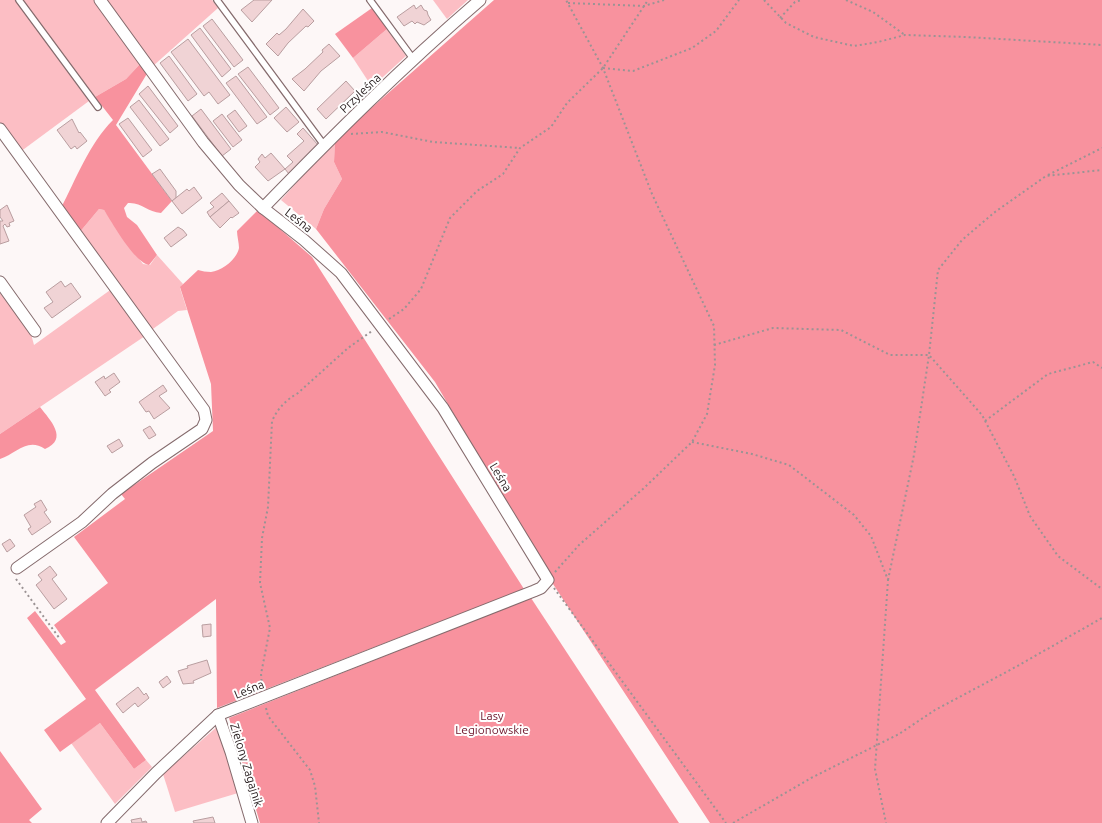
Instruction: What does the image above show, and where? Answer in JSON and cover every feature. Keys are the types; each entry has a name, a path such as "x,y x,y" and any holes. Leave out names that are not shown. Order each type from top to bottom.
{"street":[{"name":"Leśna","path":"100,0 219,163 263,208 304,240 341,273 379,325 444,408 548,580 541,588 218,716 156,773 107,823"},
{"name":"Przyleśna","path":"263,208 324,145 480,0"},
{"path":"0,128 204,410 206,420 202,429 152,463 112,494 82,522 17,568"},
{"path":"0,282 35,331"},
{"name":"Zielony Zagajnik","path":"218,716 231,752 252,823"}],"lane":[{"path":"19,0 98,107"},
{"path":"217,0 324,145"},
{"path":"370,0 414,60"}],"path":[{"path":"566,0 603,68 652,194 714,326 715,365 707,414 692,442 644,488 579,545 548,580 726,823"},
{"path":"319,823 315,786 310,770 268,716 263,697 261,674 270,628 260,583 262,538 268,506 272,421 278,410 289,398 298,393 348,348 404,309 421,289 450,218 477,191 503,174 520,148 551,127 566,102 603,68 648,0"},
{"path":"568,3 592,6 644,6 664,0"},
{"path":"603,68 633,70 692,48 716,31 739,0"},
{"path":"764,0 780,18 814,37 854,46 906,35 966,36 1102,45"},
{"path":"780,18 795,2 802,0"},
{"path":"846,0 873,12 906,35"},
{"path":"334,136 382,132 433,142 520,148"},
{"path":"886,823 875,768 888,580 914,454 938,270 962,240 995,212 1046,176 1102,148"},
{"path":"1046,176 1102,170"},
{"path":"714,345 773,328 841,330 890,355 928,355 982,415 1014,476 1030,516 1058,556 1102,589"},
{"path":"985,421 1048,374 1093,362 1102,368"},
{"path":"692,442 752,454 789,465 854,515 871,536 888,580"},
{"path":"17,568 16,576 18,583 60,640"},
{"path":"733,823 811,778 899,734 935,710 1012,669 1102,618"}],"shaded area":[{"path":"0,0 15,0 89,101 20,152 0,124"},
{"path":"23,0 94,0 141,63 126,79 95,97"},
{"path":"106,0 212,0 218,8 153,66"},
{"path":"433,0 468,0 447,19"},
{"path":"387,29 406,56 372,87 353,58"},
{"path":"335,140 334,162 342,179 324,209 316,229 281,200"},
{"path":"99,209 104,210 143,264 150,265 157,255 183,284 180,288 187,310 178,311 150,331 79,233"},
{"path":"113,288 145,336 0,434 0,293 31,334 34,345"},
{"path":"100,723 134,769 146,760 152,767 115,804 71,743"},
{"path":"218,726 238,793 175,812 163,774"}],"green space":[{"path":"494,0 1102,0 1102,823 710,823 553,584 435,382 316,229 324,209 342,179 334,162 335,140"},
{"path":"372,8 387,29 353,58 335,34"},
{"path":"141,63 148,72 116,125 172,201 161,213 133,203 128,203 124,208 127,217 137,225 157,255 149,265 137,257 131,250 118,233 104,210 99,209 79,233 61,208 90,151 104,129 113,120 95,97 126,79"},
{"path":"258,210 312,257 524,589 217,708 216,599 95,690 146,760 134,769 100,723 60,752 44,730 86,699 27,618 35,611 61,645 66,642 54,625 108,583 74,537 125,499 121,494 213,431 211,384 180,287 198,270 209,272 215,271 228,264 238,252 237,231"},
{"path":"40,407 55,429 57,435 56,440 52,445 45,449 33,445 27,446 0,459 0,434"},
{"name":"Lasy Legionowskie","path":"531,598 679,823 260,823 229,718"},
{"path":"0,751 42,809 29,820 32,823 0,823"}],"building":[{"path":"254,0 272,0 252,22 241,10"},
{"path":"414,5 416,9 421,5 424,10 427,11 431,20 424,25 417,22 415,24 412,21 404,26 397,17"},
{"path":"303,9 314,21 308,27 306,26 288,43 278,56 266,44 277,33 279,35 286,29"},
{"path":"212,19 243,60 234,67 203,26"},
{"path":"200,28 231,69 222,77 191,35"},
{"path":"188,39 230,95 218,104 209,92 204,96 171,52"},
{"path":"329,44 340,56 321,71 304,91 292,79 323,52 322,50"},
{"path":"169,56 197,94 188,101 160,63"},
{"path":"248,67 279,108 270,115 238,74"},
{"path":"236,76 267,117 257,124 226,83"},
{"path":"346,81 355,91 326,119 317,109"},
{"path":"148,86 178,126 170,133 139,94"},
{"path":"139,100 169,139 160,146 130,107"},
{"path":"286,107 299,122 287,132 274,118"},
{"path":"201,109 231,149 222,156 192,116"},
{"path":"235,110 247,126 239,132 227,116"},
{"path":"222,114 242,140 233,147 213,121"},
{"path":"128,118 152,150 143,157 119,124"},
{"path":"72,119 79,133 80,132 87,141 77,149 75,146 71,149 57,130"},
{"path":"303,128 318,145 289,174 285,169 293,162 287,156 304,141 297,134"},
{"path":"271,153 285,169 268,181 255,167 260,162 258,159 262,154 265,158"},
{"path":"160,169 176,191 176,198 172,201 152,174"},
{"path":"194,187 202,198 182,214 172,201 187,189 189,191"},
{"path":"222,193 229,201 210,217 207,212 214,207 210,203"},
{"path":"229,201 239,213 232,218 231,217 220,228 210,217"},
{"path":"7,205 14,221 9,223 10,226 7,227 5,224 3,226 9,241 0,244 0,221 3,221 0,217 0,210"},
{"path":"178,227 187,235 171,247 164,238"},
{"path":"61,281 65,287 71,283 81,297 52,318 44,308 53,302 46,292"},
{"path":"114,373 120,382 109,390 111,392 105,396 95,382 104,376 105,379"},
{"path":"163,385 167,391 159,396 170,408 154,419 149,411 146,412 139,402"},
{"path":"150,426 156,435 149,439 143,430"},
{"path":"119,439 123,446 112,453 107,446"},
{"path":"41,500 47,510 44,512 51,522 32,535 28,529 31,527 24,515 36,507 34,504"},
{"path":"10,539 15,546 7,552 2,544"},
{"path":"50,566 57,575 52,579 67,599 54,609 36,585 42,580 38,575"},
{"path":"211,624 211,636 203,637 202,625"},
{"path":"207,660 211,673 193,681 194,683 183,684 178,671 188,668 187,666"},
{"path":"167,676 171,682 163,688 159,682"},
{"path":"138,687 144,695 146,693 149,698 138,707 135,703 123,713 116,704"},
{"path":"213,817 215,823 194,823 193,821"},
{"path":"141,818 142,822 146,821 147,823 132,823 131,820"}]}
